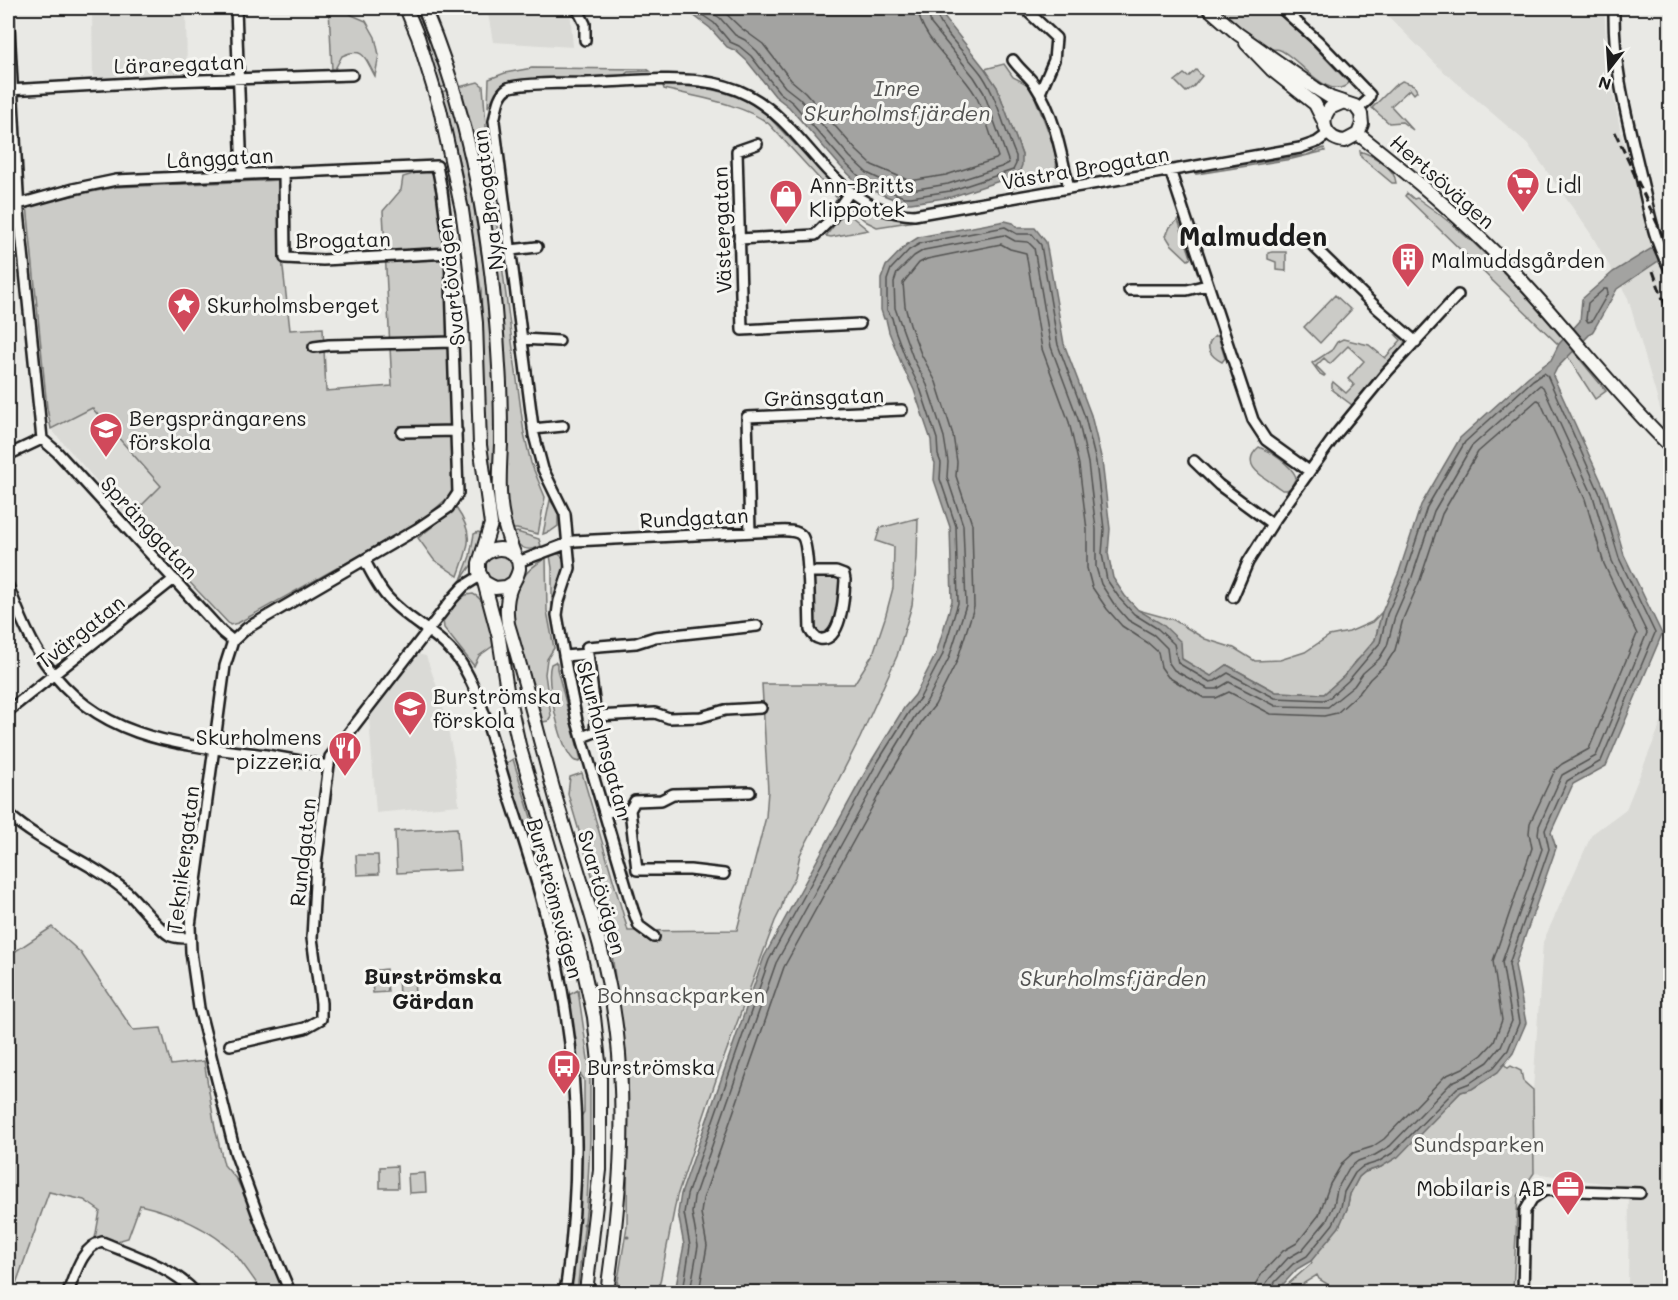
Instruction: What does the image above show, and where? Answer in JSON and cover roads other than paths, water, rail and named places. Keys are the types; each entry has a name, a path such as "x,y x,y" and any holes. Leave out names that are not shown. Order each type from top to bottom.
{"main road":[{"name":"Svartövägen","path":"406,8 440,109 462,210 476,323 480,445 490,524 482,558"},
{"name":"Svartövägen","path":"424,8 448,71 470,148 485,228 499,367 501,496 506,530 516,559"},
{"path":"1208,8 1238,34 1315,88 1331,98 1352,104 1358,109 1363,119 1358,134 1345,141 1336,139 1326,128 1315,104 1256,56 1238,34"},
{"path":"1326,128 1324,117 1330,108 1344,102"},
{"name":"Hertsövägen","path":"1358,134 1413,178 1478,236 1522,281 1630,406 1671,446"},
{"path":"497,548 508,550 516,559 518,572 514,582 506,587 491,587 482,579 479,567 482,558 489,551 497,548"},
{"name":"Svartövägen","path":"482,579 499,638 519,745 578,944 594,1017 600,1071 600,1170 586,1293"},
{"name":"Svartövägen","path":"514,582 506,606 508,624 537,733 597,936 617,1033 622,1125 616,1220 607,1293"}],"street":[{"path":"8,8 10,90 18,204 42,439 8,455"},
{"path":"236,8 242,175"},
{"path":"577,8 585,24 585,40"},
{"path":"1024,8 1056,38 1054,60 1040,93"},
{"path":"1281,8 1318,41 1370,95 1358,109"},
{"path":"1614,8 1617,76 1657,240 1668,266"},
{"path":"1013,60 1021,72 1035,84 1040,93 1053,124 1069,188"},
{"name":"Läraregatan","path":"10,90 352,75"},
{"name":"Nya Brogatan","path":"567,543 565,514 543,469 533,429 494,121 499,99 509,88 536,84 685,80 722,85 749,96 766,107 849,193"},
{"name":"Västra Brogatan","path":"849,193 875,207 895,213 914,215 1300,148 1317,142 1326,128"},
{"name":"Västergatan","path":"757,144 737,151 742,330 860,324"},
{"name":"Långgatan","path":"8,207 116,180 437,166 450,253"},
{"path":"1170,170 1253,420 1260,433 1269,442 1309,471"},
{"name":"Brogatan","path":"284,172 285,258 323,260 450,253"},
{"path":"739,239 815,235 831,219 849,193"},
{"path":"1307,240 1377,308 1416,342"},
{"path":"510,250 537,247"},
{"path":"233,641 256,622 434,519 454,501 459,490 450,253"},
{"path":"1129,290 1187,290 1207,285"},
{"path":"1233,597 1248,562 1336,433 1387,372 1458,295"},
{"path":"522,339 559,341"},
{"path":"314,347 454,342"},
{"name":"Gränsgatan","path":"750,532 747,417 902,411"},
{"path":"533,429 563,426"},
{"path":"402,432 457,431"},
{"name":"Spränggatan","path":"42,439 57,452 233,641"},
{"path":"1194,461 1219,485 1272,524"},
{"name":"Rundgatan","path":"516,559 567,543 793,531 801,534 806,547 807,572 810,630 816,637 830,638 837,628 844,594 844,575 836,572 807,572"},
{"name":"Skurholmsgatan","path":"567,543 570,568 559,601 557,615 564,656 582,736 639,926 654,937"},
{"name":"Burströmsvägen","path":"365,561 389,599 448,646 462,664 488,726 531,862 555,951 563,992 575,1103 575,1184 565,1293"},
{"name":"Tvärgatan","path":"8,711 174,579"},
{"name":"Rundgatan","path":"231,1045 305,1028 321,1019 312,938 316,864 330,757 464,586 482,579"},
{"path":"8,586 33,644 53,674 85,705 130,731 169,743 329,766"},
{"path":"582,736 595,732 596,716 587,647 636,643 655,637 757,626"},
{"name":"Teknikergatan","path":"233,641 225,666 190,938 199,1008 235,1152 290,1293"},
{"path":"564,656 588,654"},
{"path":"596,716 655,713 669,718 701,717 725,710 761,708"},
{"path":"724,874 690,870 637,870 630,810 635,801 661,800 673,794 750,792"},
{"path":"605,812 630,810"},
{"path":"8,814 44,842 85,863 113,881 169,935 190,938"},
{"path":"620,862 636,859"},
{"path":"1522,1293 1525,1211 1532,1199 1545,1190 1640,1193"},
{"path":"68,1293 85,1253 94,1244 102,1242 165,1270 189,1285 195,1293"}],"water":[{"name":"Inre Skurholmsfjärden","path":"684,8 940,8 943,16 997,87 1022,155 1022,165 1018,175 951,197 911,203 903,203 859,184 841,167 789,107 775,96 747,61 736,51 727,47 710,28"},
{"name":"Skurholmsfjärden","path":"1005,221 1013,223 1018,228 1035,228 1046,242 1064,344 1091,415 1102,461 1110,529 1108,553 1113,578 1125,596 1138,610 1162,624 1181,642 1182,659 1211,676 1227,665 1276,692 1324,694 1344,676 1375,640 1382,612 1399,572 1421,505 1460,438 1529,376 1551,360 1559,344 1580,321 1582,299 1613,272 1670,237 1670,253 1617,289 1593,331 1557,368 1553,376 1606,492 1624,555 1662,634 1606,766 1573,784 1551,832 1556,848 1515,965 1526,1023 1513,1053 1498,1072 1472,1089 1461,1092 1398,1157 1359,1177 1350,1194 1347,1209 1339,1227 1311,1261 1297,1269 1276,1292 677,1292 676,1286 684,1245 678,1213 681,1194 764,957 872,760 904,708 915,695 936,654 952,601 950,527 934,480 935,463 932,457 931,440 914,390 881,310 881,279 886,266 906,245 919,237"}],"railway":[{"path":"1615,132 1663,236"},
{"path":"1653,271 1670,319"}],"place":[{"name":"Lidl","path":"1523,213"},
{"name":"Ann-Britts Klippotek","path":"786,225"},
{"name":"Malmuddsgården","path":"1408,288"},
{"name":"Skurholmsberget","path":"184,333"},
{"name":"Bergsprängarens förskola","path":"106,458"},
{"name":"Burströmska förskola","path":"410,736"},
{"name":"Skurholmens pizzeria","path":"345,777"},
{"name":"Burströmska","path":"564,1095"},
{"name":"Mobilaris AB","path":"1568,1216"}],"district":[{"name":"Malmudden","path":"1253,235"},
{"name":"Burströmska Gärdan","path":"433,988"}],"park label":[{"name":"Bohnsackparken","path":"681,994"},
{"name":"Sundsparken","path":"1479,1143"}]}
